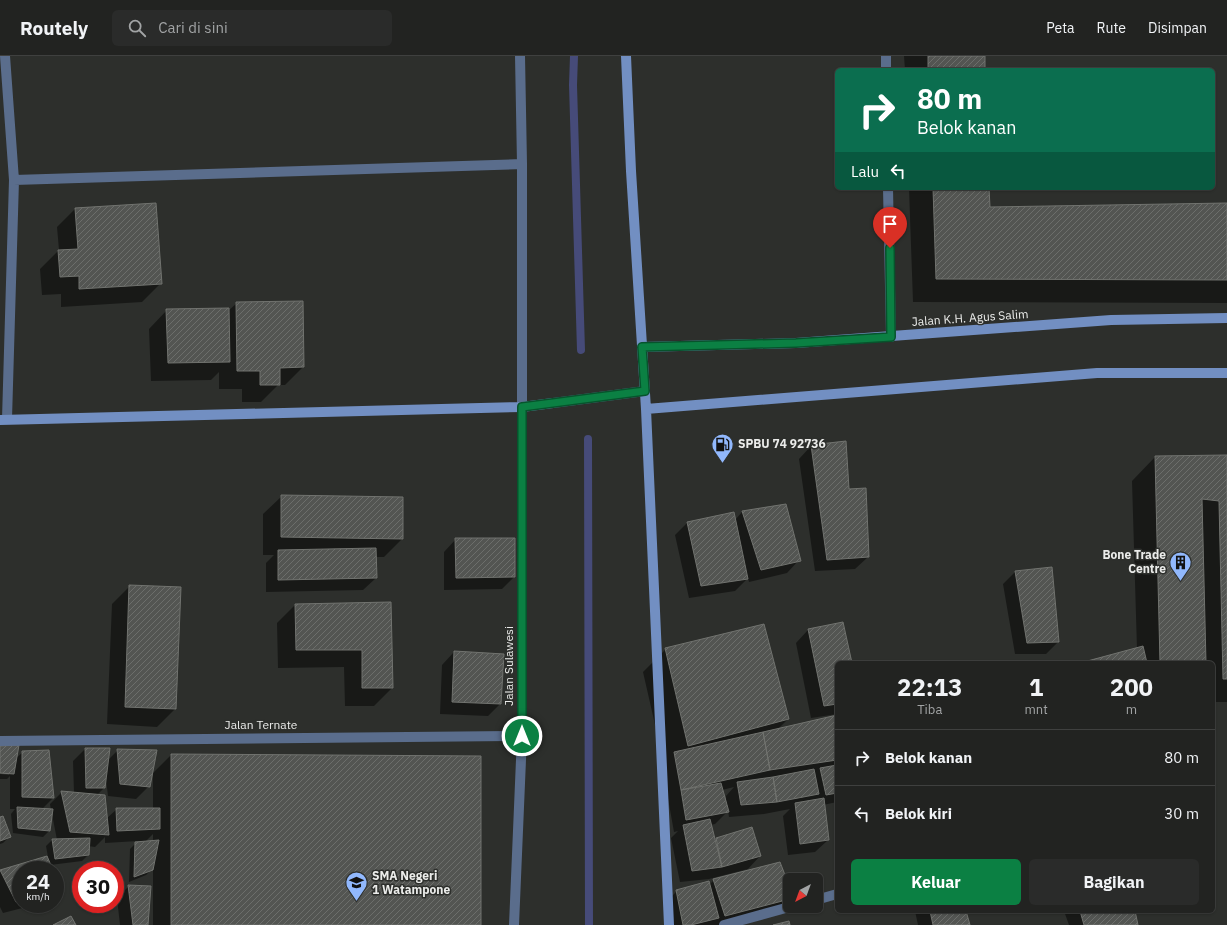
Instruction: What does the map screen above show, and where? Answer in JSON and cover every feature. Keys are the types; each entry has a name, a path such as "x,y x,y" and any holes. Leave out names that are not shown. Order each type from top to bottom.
{"street":[{"path":"5,56 14,180 4,419 522,407 645,391"},
{"name":"Jalan Sulawesi","path":"514,925 522,736 522,164 520,56"},
{"path":"626,56 631,171 646,408 668,925"},
{"path":"886,56 886,68"},
{"path":"14,180 522,164"},
{"path":"888,190 891,337"},
{"name":"Jalan K.H. Agus Salim","path":"642,347 796,343 1111,320 1227,318"},
{"path":"646,408 1097,373 1227,373"},
{"name":"Jalan Ternate","path":"0,741 522,736"},
{"path":"823,898 835,895"},
{"path":"724,925 783,909"}],"building":[{"path":"928,56 985,56 985,68 928,68"},
{"path":"933,190 989,190 990,207 1227,203 1227,280 936,279"},
{"path":"156,203 162,284 79,289 79,276 60,277 58,250 78,249 75,208"},
{"path":"303,301 304,367 280,368 280,385 260,385 260,371 237,371 236,302"},
{"path":"229,308 230,362 168,363 166,309"},
{"path":"846,441 849,489 866,488 869,557 827,560 811,445"},
{"name":"Bone Trade Centre","path":"1227,455 1227,679 1223,679 1219,501 1202,499 1206,661 1160,661 1155,456"},
{"path":"281,495 403,497 403,539 281,537"},
{"path":"786,504 801,561 761,570 742,511"},
{"path":"734,512 748,579 701,586 687,522"},
{"path":"455,538 515,538 515,577 456,578"},
{"path":"376,548 377,578 278,580 278,550"},
{"path":"1052,567 1059,642 1027,643 1015,571"},
{"path":"129,585 181,587 176,709 125,707"},
{"path":"391,602 393,688 362,688 362,650 296,650 295,604"},
{"path":"843,622 852,661 835,661 835,704 824,706 808,629"},
{"path":"764,624 789,719 688,746 665,648"},
{"path":"1143,646 1147,661 1087,661"},
{"path":"454,651 504,654 501,704 452,702"},
{"path":"835,715 835,760 770,770 763,732"},
{"path":"763,732 770,770 681,790 674,752"},
{"path":"19,745 14,774 0,773 0,746"},
{"path":"85,748 110,748 105,788 86,788"},
{"path":"117,749 157,750 150,787 120,784"},
{"path":"49,750 54,798 22,797 22,751"},
{"path":"171,754 481,756 481,925 171,925"},
{"path":"835,765 835,793 826,795 820,768"},
{"path":"814,769 819,794 777,802 773,777"},
{"path":"773,777 777,802 741,805 737,782"},
{"path":"721,783 729,812 686,820 681,790"},
{"path":"61,791 105,795 109,835 70,832"},
{"path":"824,798 829,840 800,844 795,803"},
{"path":"17,807 53,809 50,831 18,828"},
{"path":"116,808 160,808 160,829 117,831"},
{"path":"3,816 11,837 0,841 0,817"},
{"path":"710,819 722,867 692,871 683,825"},
{"path":"752,827 761,856 722,867 716,838"},
{"path":"90,838 89,855 55,859 52,839"},
{"path":"159,840 153,870 134,877 135,842"},
{"path":"47,856 49,861 30,861"},
{"path":"780,862 784,873 783,873 783,901 725,916 713,879"},
{"path":"12,866 12,894 0,870"},
{"path":"709,881 719,918 691,925 683,925 676,890"},
{"path":"128,885 151,886 148,925 133,925"},
{"path":"930,913 967,913 970,925 933,925"},
{"path":"1081,913 1135,913 1138,925 1084,925"},
{"path":"71,916 76,925 53,925"},
{"path":"789,921 790,925 773,925"}],"waterway":[{"path":"574,56 573,85 581,350"},
{"path":"588,439 589,925"}],"place":[{"name":"SPBU 74 92736","path":"722,464"},
{"name":"Bone Trade Centre","path":"1181,582"},
{"name":"SMA Negeri 1 Watampone","path":"357,902"}],"route":[{"path":"522,736 522,407 645,391 642,347 796,343 891,337 890,248"}]}
